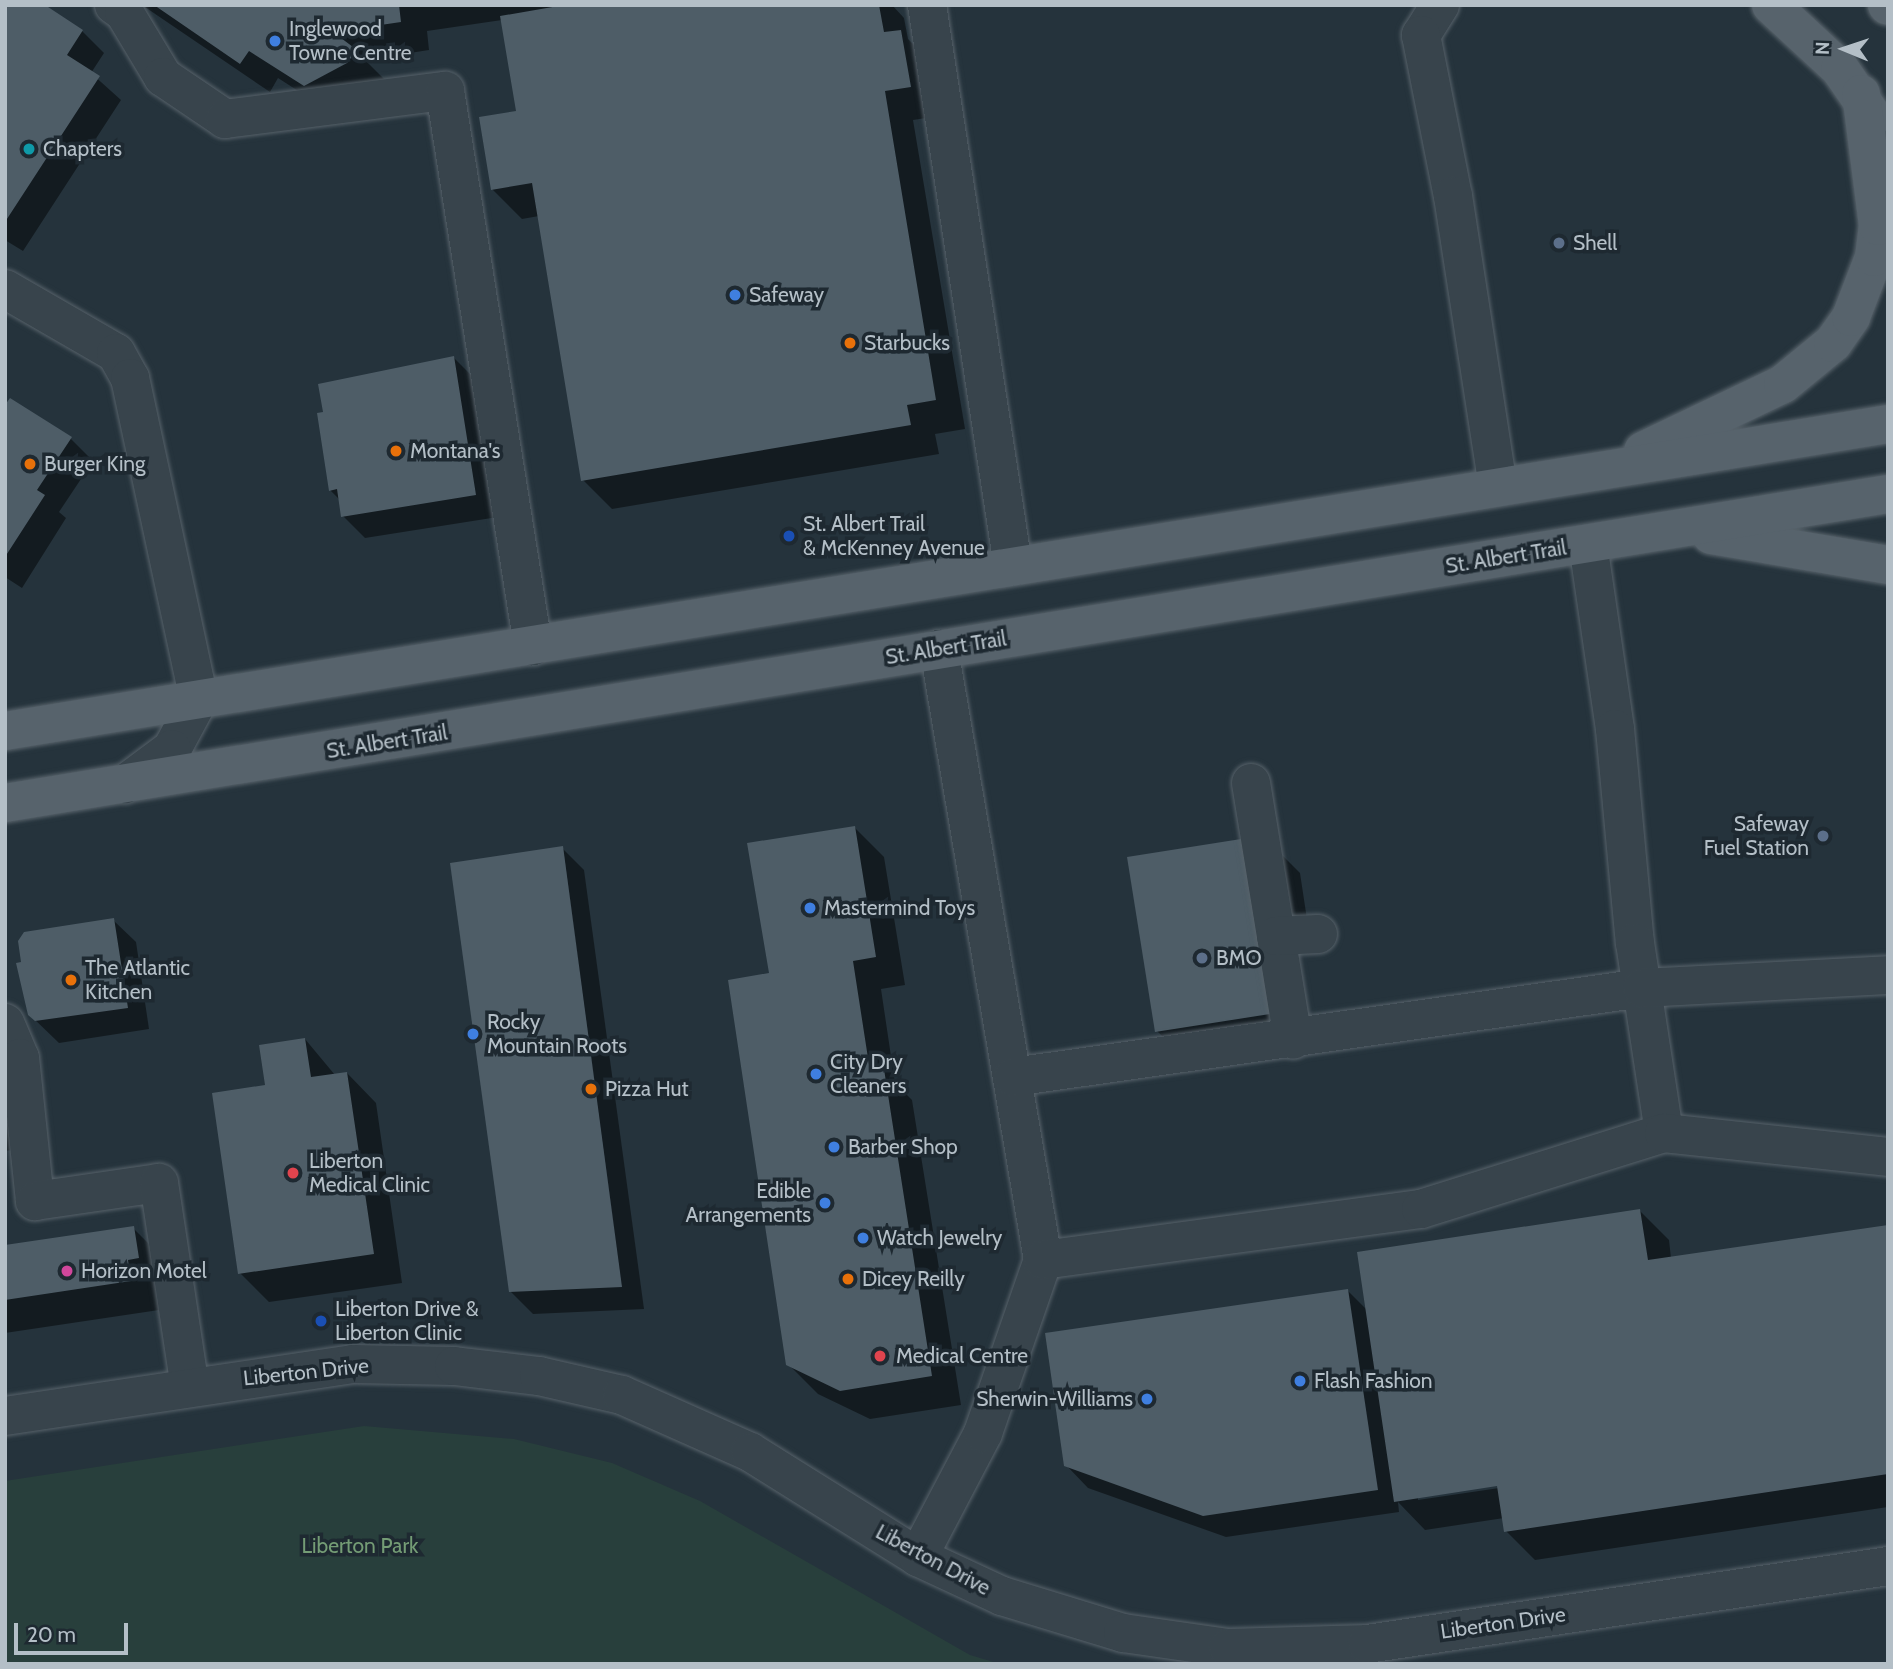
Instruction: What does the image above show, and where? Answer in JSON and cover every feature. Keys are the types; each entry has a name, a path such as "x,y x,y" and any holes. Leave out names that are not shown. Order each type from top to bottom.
{"main road":[{"path":"1771,5 1861,94 1888,146"},
{"path":"1604,470 1783,384 1833,343 1851,317 1874,257 1878,226 1861,94"},
{"path":"5,731 1888,424"},
{"name":"St. Albert Trail","path":"5,803 1888,495"},
{"path":"1681,530 1888,565"}],"street":[{"path":"114,5 124,12 163,77 225,119 445,91 533,646"},
{"path":"927,5 1013,566"},
{"path":"1440,5 1421,34 1453,196 1498,488"},
{"path":"5,289 116,354 130,379 199,699 172,749 124,784"},
{"path":"1588,544 1615,729 1642,988 1664,1133"},
{"path":"918,1557 983,1433 1043,1260 939,649"},
{"path":"1251,783 1293,1040"},
{"path":"1276,936 1318,934"},
{"path":"1013,1077 1293,1040 1642,988 1888,975"},
{"path":"5,1023 20,1058 36,1201 159,1183 190,1387"},
{"path":"1043,1260 1421,1209 1664,1133 1888,1157"},
{"name":"Liberton Drive","path":"5,1416 353,1364 454,1366 539,1376 622,1395 750,1452 918,1557 1002,1596 1081,1623 1173,1643 1273,1650 1367,1644 1888,1566"}],"green space":[{"name":"Liberton Park","path":"364,1426 514,1439 612,1463 700,1501 970,1655 1000,1664 5,1664 5,1481"}],"building":[{"name":"Chapters","path":"5,5 45,5 83,30 67,55 100,76 5,222"},
{"name":"Inglewood Towne Centre","path":"154,5 399,5 401,22 333,32 357,50 347,63 304,86 249,51 240,64"},
{"name":"Safeway","path":"564,5 879,5 884,32 901,30 911,87 885,91 936,400 907,405 911,425 581,481 532,183 491,190 479,117 516,111 500,16"},
{"name":"Montana's","path":"454,356 476,495 341,517 337,489 329,491 317,413 323,412 318,384"},
{"name":"Burger King","path":"10,398 72,437 37,490 45,495 5,557 5,405"},
{"path":"855,826 876,957 853,961 870,1071 884,1069 932,1376 840,1391 786,1365 728,980 769,973 747,843"},
{"name":"BMO","path":"1241,839 1270,1014 1155,1032 1127,857"},
{"path":"563,846 622,1287 509,1292 450,863"},
{"name":"The Atlantic Kitchen","path":"114,918 128,1008 35,1021 28,1015 16,963 21,962 18,941 24,932"},
{"name":"Liberton Medical Clinic","path":"305,1038 311,1077 347,1072 374,1254 238,1274 212,1093 265,1085 259,1045"},
{"path":"1640,1209 1648,1260 1888,1225 1888,1474 1504,1532 1497,1486 1394,1502 1357,1252"},
{"name":"Horizon Motel","path":"134,1226 139,1258 128,1260 131,1281 5,1300 5,1245"},
{"path":"1348,1289 1378,1490 1203,1516 1064,1466 1045,1333"}],"place":[{"name":"Inglewood Towne Centre","path":"275,41"},
{"name":"Chapters","path":"29,149"},
{"name":"Shell","path":"1559,243"},
{"name":"Safeway","path":"735,295"},
{"name":"Starbucks","path":"850,343"},
{"name":"Montana's","path":"396,451"},
{"name":"Burger King","path":"30,464"},
{"name":"St. Albert Trail & McKenney Avenue","path":"789,536"},
{"name":"Safeway Fuel Station","path":"1823,836"},
{"name":"Mastermind Toys","path":"810,908"},
{"name":"BMO","path":"1202,958"},
{"name":"The Atlantic Kitchen","path":"71,980"},
{"name":"Rocky Mountain Roots","path":"473,1034"},
{"name":"City Dry Cleaners","path":"816,1074"},
{"name":"Pizza Hut","path":"591,1089"},
{"name":"Barber Shop","path":"834,1147"},
{"name":"Liberton Medical Clinic","path":"293,1173"},
{"name":"Edible Arrangements","path":"825,1203"},
{"name":"Watch Jewelry","path":"863,1238"},
{"name":"Horizon Motel","path":"67,1271"},
{"name":"Dicey Reilly","path":"848,1279"},
{"name":"Liberton Drive & Liberton Clinic","path":"321,1321"},
{"name":"Medical Centre","path":"880,1356"},
{"name":"Flash Fashion","path":"1300,1381"},
{"name":"Sherwin-Williams","path":"1147,1399"}]}
